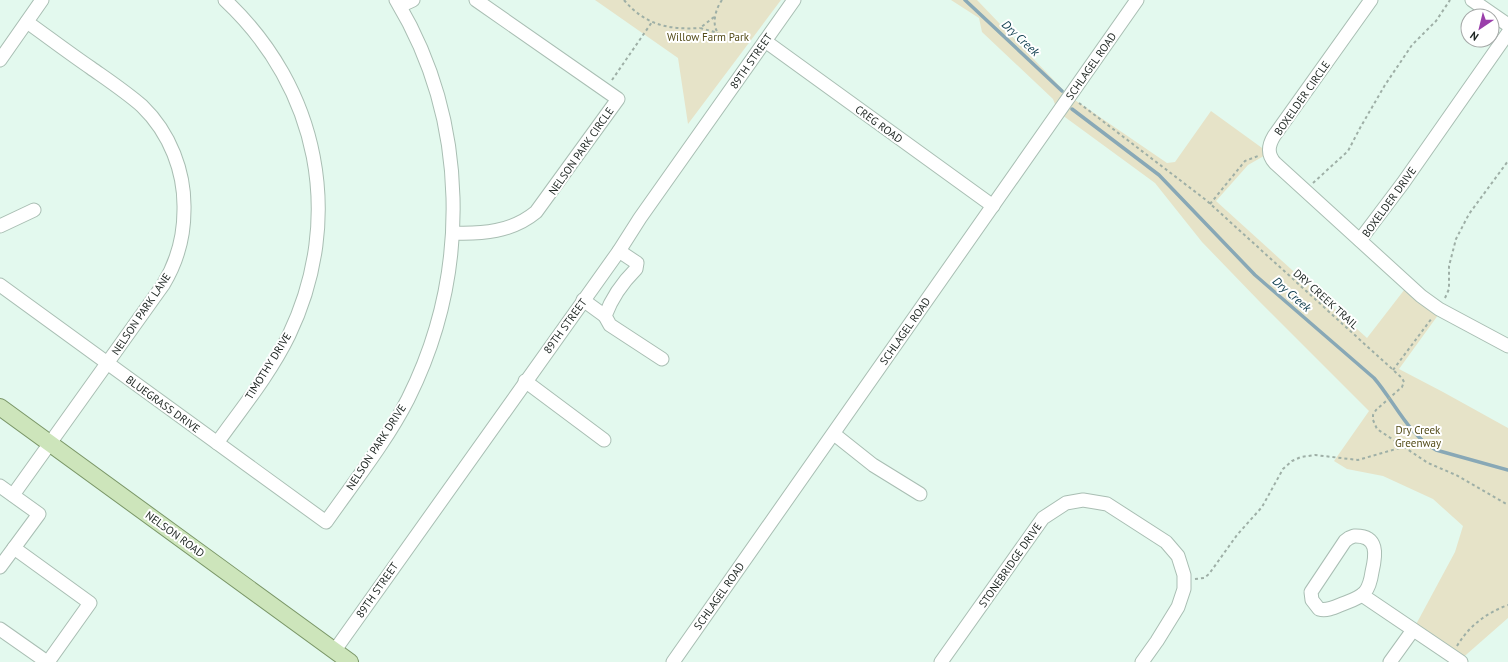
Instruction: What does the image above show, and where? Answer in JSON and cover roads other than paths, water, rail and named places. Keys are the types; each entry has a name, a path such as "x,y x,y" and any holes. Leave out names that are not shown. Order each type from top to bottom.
{"main road":[{"name":"NELSON ROAD","path":"0,407 339,657"}],"street":[{"path":"0,60 42,0"},
{"name":"TIMOTHY DRIVE","path":"217,443 274,362 295,322 305,293 312,265 318,232 319,208 312,146 299,107 286,78 250,25 225,0"},
{"path":"398,3 412,0"},
{"name":"NELSON PARK CIRCLE","path":"453,232 475,234 496,231 526,220 536,212 618,99 476,0"},
{"name":"89TH STREET","path":"339,657 525,381 619,251 640,218 794,0"},
{"name":"SCHLAGEL ROAD","path":"673,662 1137,0"},
{"name":"BOXELDER CIRCLE","path":"1360,240 1274,162 1269,153 1269,146 1274,136 1371,0"},
{"path":"1472,0 1508,25"},
{"name":"NELSON PARK DRIVE","path":"326,522 396,421 418,378 439,319 447,278 453,232 453,178 449,144 443,115 427,63 412,29 398,3"},
{"name":"NELSON PARK LANE","path":"13,495 163,285 177,258 182,236 184,206 179,171 174,155 166,137 152,117 141,106 99,74 26,22"},
{"name":"BOXELDER DRIVE","path":"1507,343 1438,309 1408,285 1360,240 1403,183 1508,33"},
{"name":"CREG ROAD","path":"763,44 993,206"},
{"path":"0,226 34,210"},
{"path":"605,316 610,302 623,282 636,269 637,263 619,251"},
{"name":"BLUEGRASS DRIVE","path":"0,286 326,522"},
{"path":"583,300 605,316 610,325 662,359"},
{"path":"525,381 604,440"},
{"path":"834,434 873,465 920,494"},
{"path":"0,486 39,514 0,567"},
{"name":"STONEBRIDGE DRIVE","path":"941,662 1043,518 1066,504 1083,500 1107,504 1166,542 1178,556 1184,575 1184,589 1178,607 1142,662"},
{"path":"1354,536 1361,536 1370,540 1375,550 1369,585 1362,595 1325,610 1317,608 1311,596 1319,580 1345,541 1354,536"},
{"path":"0,629 48,662 90,603 14,548"},
{"path":"1362,595 1456,659"},
{"path":"1390,662 1413,630"}],"waterway":[{"name":"Dry Creek","path":"965,0 1062,91"},
{"name":"Dry Creek","path":"1072,109 1159,175 1255,275 1374,378 1402,417 1426,444 1436,450 1508,470"}],"park label":[{"name":"Willow Farm Park","path":"708,37"},
{"name":"Dry Creek Greenway","path":"1418,436"}]}
